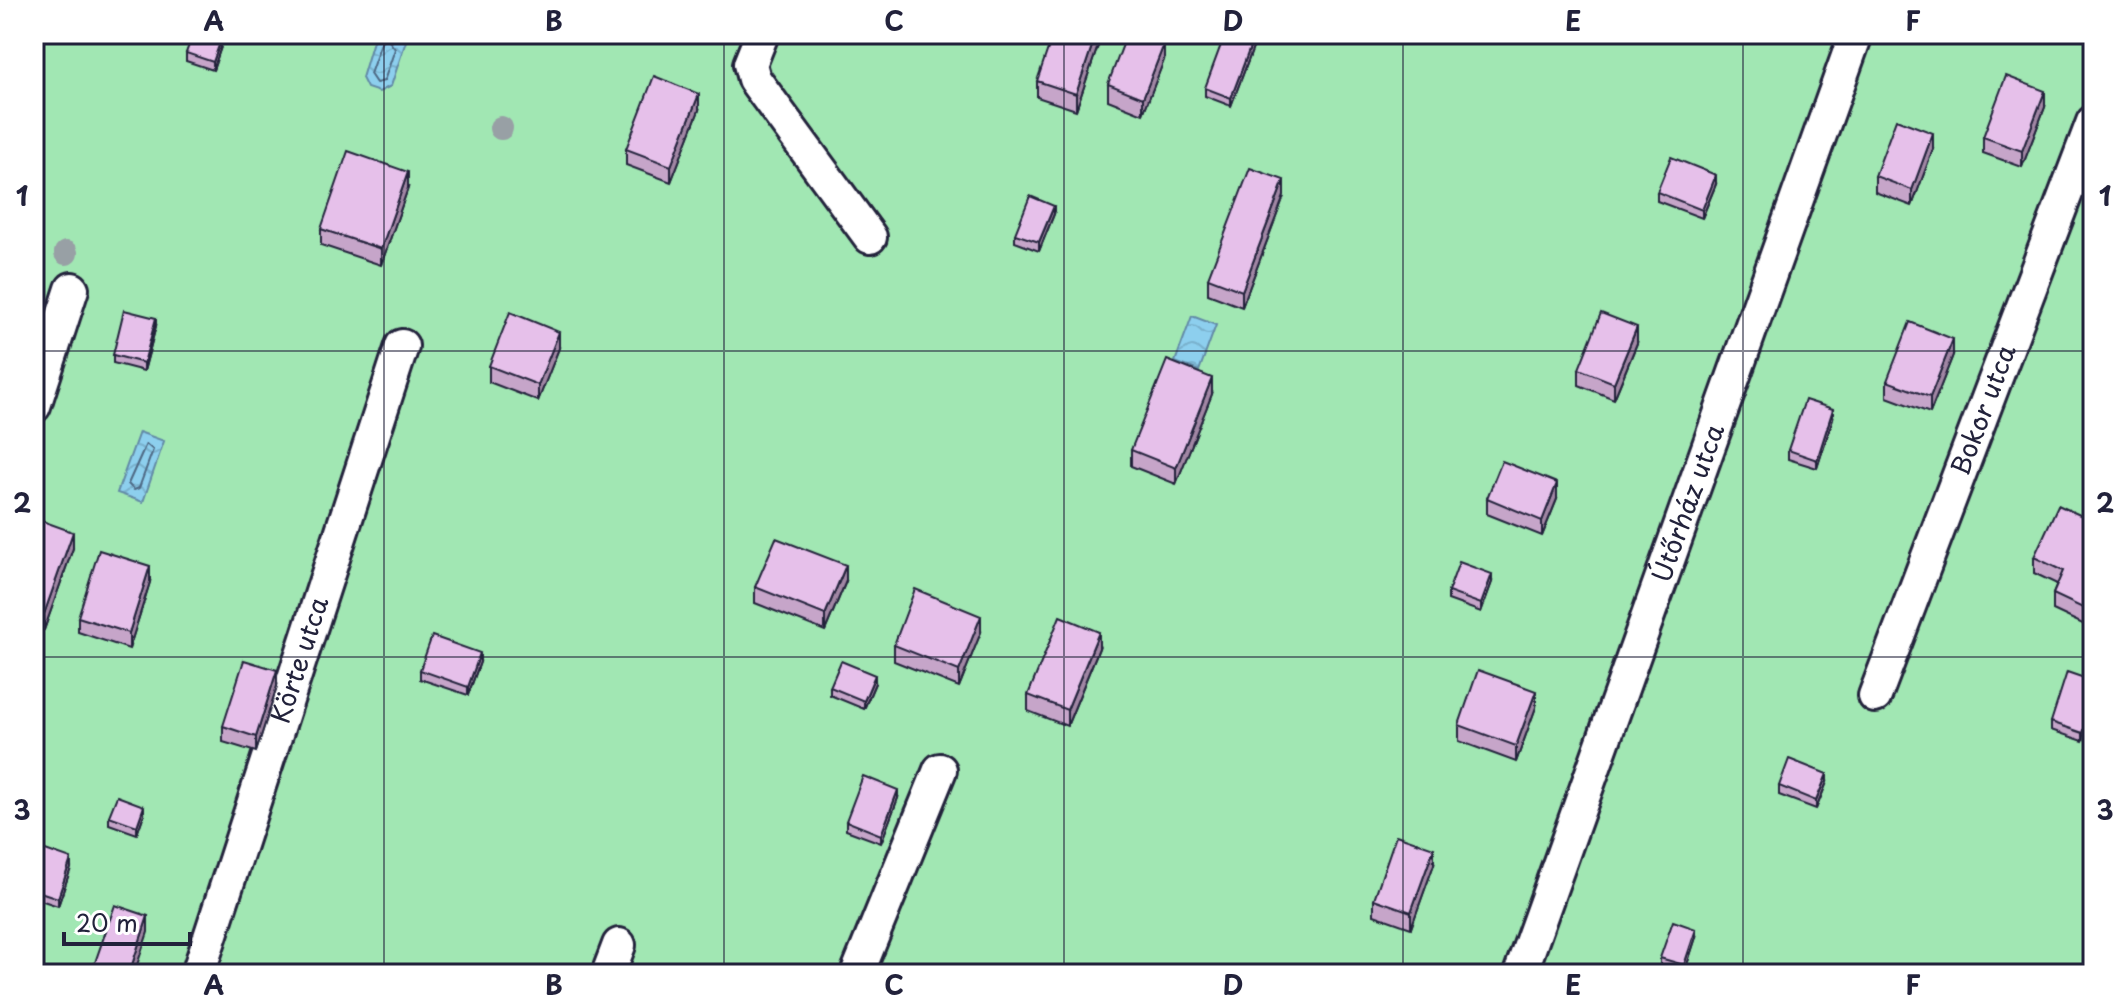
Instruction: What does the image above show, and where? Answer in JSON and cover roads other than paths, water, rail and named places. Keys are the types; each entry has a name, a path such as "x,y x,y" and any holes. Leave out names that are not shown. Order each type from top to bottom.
{"street":[{"path":"762,34 750,64 754,79 870,237"},
{"name":"Útőrház utca","path":"1520,974 1856,34"},
{"name":"Bokor utca","path":"1875,696 2093,122"},
{"path":"34,406 72,289"},
{"name":"Körte utca","path":"198,974 402,346"},
{"path":"857,974 940,770"}],"water":[{"path":"375,34 406,41 391,86 379,92 367,88 362,78"},
{"path":"1192,316 1216,325 1199,371 1175,362"},
{"path":"139,432 164,441 143,502 117,493"}]}
